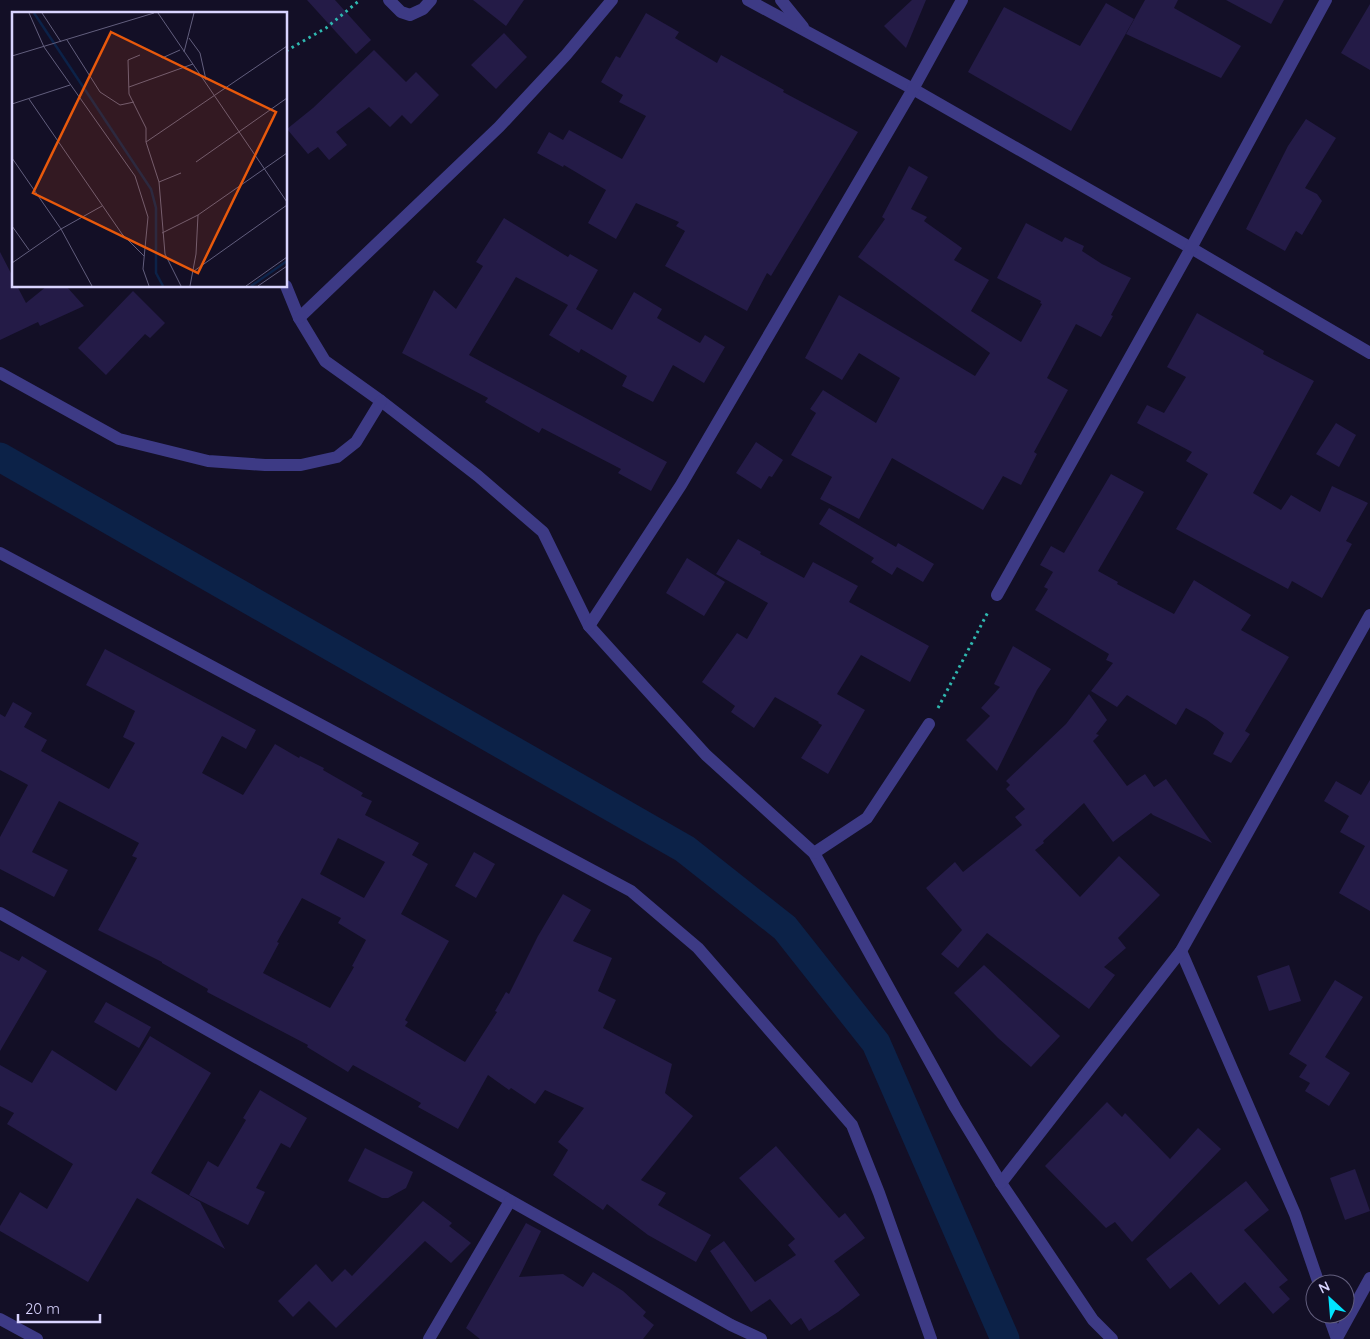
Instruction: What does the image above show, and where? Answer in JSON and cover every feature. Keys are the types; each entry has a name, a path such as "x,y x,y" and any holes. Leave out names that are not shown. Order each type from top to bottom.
{"street":[{"path":"389,0 401,12 410,15 424,8 431,0"},
{"path":"299,318 499,127 566,55 612,0"},
{"path":"748,0 913,89 1370,353"},
{"path":"781,0 806,31"},
{"path":"589,626 681,485 913,89 962,0"},
{"path":"997,595 1191,248 1326,0"},
{"path":"287,288 299,318 325,361 381,401 478,476 543,532 589,626 706,755 814,852 955,1107 1001,1183 1093,1320 1112,1339"},
{"path":"0,373 119,439 208,461 265,466 301,465 337,457 356,442 381,401"},
{"path":"0,553 631,891 698,948 852,1124 930,1339"},
{"path":"1001,1183 1181,952 1370,615"},
{"path":"814,852 867,818 929,724"},
{"path":"0,913 731,1325 761,1339"},
{"path":"1181,952 1295,1214 1315,1274"},
{"path":"429,1339 510,1201"},
{"path":"1337,1339 1370,1278"},
{"path":"0,1319 37,1339"},
{"path":"1332,1324 1337,1339"}],"path":[{"path":"288,50 326,28 360,0"},
{"path":"929,724 997,595"}],"building":[{"path":"307,0 335,0 371,40 356,54"},
{"path":"473,0 524,0 506,26"},
{"path":"912,0 926,0 906,48 884,26"},
{"path":"1145,0 1178,0 1174,8 1241,46 1221,78 1126,34"},
{"path":"1226,0 1284,0 1271,24"},
{"path":"1106,3 1134,19 1071,131 968,72 1004,7 1080,46"},
{"path":"1370,4 1370,70 1341,53"},
{"path":"646,13 679,32 675,38 717,63 721,55 784,90 783,92 858,132 771,276 767,273 747,311 665,266 685,231 676,226 679,222 636,203 616,239 588,223 606,190 564,165 563,167 537,153 549,132 563,140 569,130 622,159 646,116 619,102 623,95 601,82 616,56 620,58"},
{"path":"504,33 527,57 496,89 471,65"},
{"path":"374,50 406,82 416,72 439,95 411,124 402,115 390,127 369,107 336,132 347,145 329,160 318,147 308,154 288,130"},
{"path":"1306,119 1336,138 1305,188 1317,194 1322,201 1302,235 1296,231 1285,251 1246,229 1288,146"},
{"path":"909,166 928,177 911,209 927,217 924,221 962,248 954,260 989,280 971,311 1021,342 1042,304 1040,303 1041,301 997,278 1026,223 1062,242 1065,237 1084,246 1082,251 1102,264 1131,278 1101,337 1076,324 1047,378 1068,390 1034,452 1037,454 1021,485 1003,476 983,510 892,458 859,519 820,499 832,477 791,455 816,413 810,409 823,390 876,423 900,378 859,353 842,380 805,358 839,295 975,376 990,353 858,257 885,219 882,217"},
{"path":"504,218 568,257 570,254 598,270 576,309 612,330 634,292 662,309 657,318 700,343 705,335 725,347 704,383 673,365 653,402 622,386 627,376 581,349 579,353 549,335 568,305 516,277 469,355 667,462 651,491 618,473 621,469 542,428 539,433 485,402 488,398 402,353 434,290 456,309 483,266 476,262"},
{"path":"0,252 12,275 12,288 18,288 26,303 45,288 68,288 84,306 40,326 38,322 0,340"},
{"path":"133,291 165,323 150,338 145,334 106,375 78,348"},
{"path":"1197,313 1264,351 1263,354 1314,381 1253,493 1281,510 1291,495 1320,512 1332,486 1368,503 1346,541 1352,544 1322,598 1292,581 1288,589 1176,529 1208,474 1186,461 1192,452 1137,423 1147,405 1164,413 1186,377 1167,367"},
{"path":"1336,423 1356,435 1339,467 1316,454"},
{"path":"756,442 783,460 772,477 769,476 761,489 736,473"},
{"path":"1111,474 1144,492 1098,571 1118,582 1117,584 1174,614 1194,580 1251,615 1241,630 1289,657 1245,731 1250,734 1231,763 1213,754 1224,733 1207,720 1186,708 1176,725 1127,695 1117,707 1091,691 1113,663 1106,660 1109,654 1035,610 1048,589 1044,587 1053,572 1040,565 1051,546 1064,553"},
{"path":"829,508 896,547 898,543 934,564 923,582 897,567 892,575 871,562 874,558 819,524"},
{"path":"738,539 761,552 760,554 804,578 813,562 858,586 849,602 929,646 910,682 861,655 837,694 865,710 828,774 801,758 822,725 819,722 775,697 754,728 731,712 735,706 702,682 737,633 747,639 768,603 716,574"},
{"path":"687,558 725,582 704,616 666,593"},
{"path":"1013,646 1051,669 1037,690 997,771 966,740 990,716 981,708 1000,687 994,684"},
{"path":"105,649 256,730 246,749 222,736 202,773 243,795 275,744 299,758 300,756 324,768 323,770 363,793 361,796 372,801 365,815 419,843 412,855 428,864 401,914 449,941 405,1020 408,1022 405,1026 465,1062 497,1012 495,1011 506,992 509,994 538,936 563,894 591,910 573,941 612,958 598,991 616,1000 603,1028 672,1064 665,1093 693,1116 641,1180 666,1193 658,1205 711,1235 696,1262 648,1235 607,1204 603,1210 553,1175 568,1150 558,1142 584,1108 545,1090 535,1104 511,1088 509,1090 488,1075 458,1129 418,1107 421,1103 353,1065 348,1072 307,1047 308,1045 207,992 208,989 162,962 98,930 137,858 132,856 139,843 59,801 32,852 68,870 54,897 0,869 0,837 28,785 0,770 0,714 5,717 13,702 32,713 24,727 47,740 41,751 109,789 135,743 123,737 135,711 86,685","holes":["338,838 385,862 364,898 320,874","302,898 341,918 338,923 366,940 352,966 354,967 330,1008 263,973 279,943 277,942"]},
{"path":"1089,694 1107,720 1096,734 1099,735 1093,741 1127,786 1145,774 1154,787 1166,779 1212,843 1151,813 1113,842 1084,803 1035,850 1080,897 1119,856 1160,895 1118,938 1126,948 1104,967 1115,975 1089,1009 987,933 958,968 941,954 962,930 926,888 955,862 963,872 1022,825 1015,817 1025,809 1006,789 1010,785 1006,781 1066,724"},
{"path":"1370,780 1370,911 1339,893 1365,846 1340,832 1349,816 1324,801 1336,781 1361,795"},
{"path":"474,852 495,864 476,898 455,886"},
{"path":"0,951 19,961 22,956 47,971 0,1051"},
{"path":"984,965 1060,1036 1031,1067 998,1038 954,993"},
{"path":"1289,965 1301,1001 1269,1011 1257,976"},
{"path":"1335,980 1363,997 1325,1057 1350,1073 1329,1106 1305,1091 1310,1083 1299,1077 1307,1065 1289,1054"},
{"path":"106,1002 151,1027 139,1048 94,1022"},
{"path":"150,1036 211,1073 151,1173 200,1202 225,1249 137,1198 88,1282 0,1231 0,1226 20,1192 47,1209 73,1164 7,1124 14,1113 0,1106 0,1065 32,1083 52,1050 116,1091"},
{"path":"260,1090 307,1118 290,1148 281,1143 256,1188 265,1192 248,1225 189,1195 208,1161 218,1167 246,1120 243,1118"},
{"path":"1107,1102 1122,1117 1125,1113 1170,1159 1198,1128 1221,1149 1132,1242 1115,1222 1106,1228 1045,1166"},
{"path":"776,1146 839,1218 845,1213 865,1238 834,1261 860,1295 809,1331 801,1318 791,1325 770,1299 751,1312 710,1251 724,1241 755,1282 796,1255 788,1245 795,1239 739,1178"},
{"path":"365,1148 413,1172 406,1188 388,1198 382,1198 348,1181"},
{"path":"1355,1169 1370,1211 1345,1220 1330,1178"},
{"path":"1246,1181 1269,1210 1244,1230 1288,1280 1279,1287 1290,1299 1273,1314 1245,1282 1219,1305 1191,1272 1170,1289 1146,1259"},
{"path":"423,1201 452,1223 449,1226 471,1243 451,1263 425,1241 336,1328 309,1301 293,1317 278,1301 316,1264 332,1282 345,1269 352,1276"},
{"path":"526,1223 541,1231 519,1277 563,1274 583,1287 593,1272 623,1291 646,1312 643,1316 654,1325 643,1339 480,1339 466,1328"}],"waterway":[{"path":"0,457 685,849 785,928 876,1043 1005,1339"}]}
